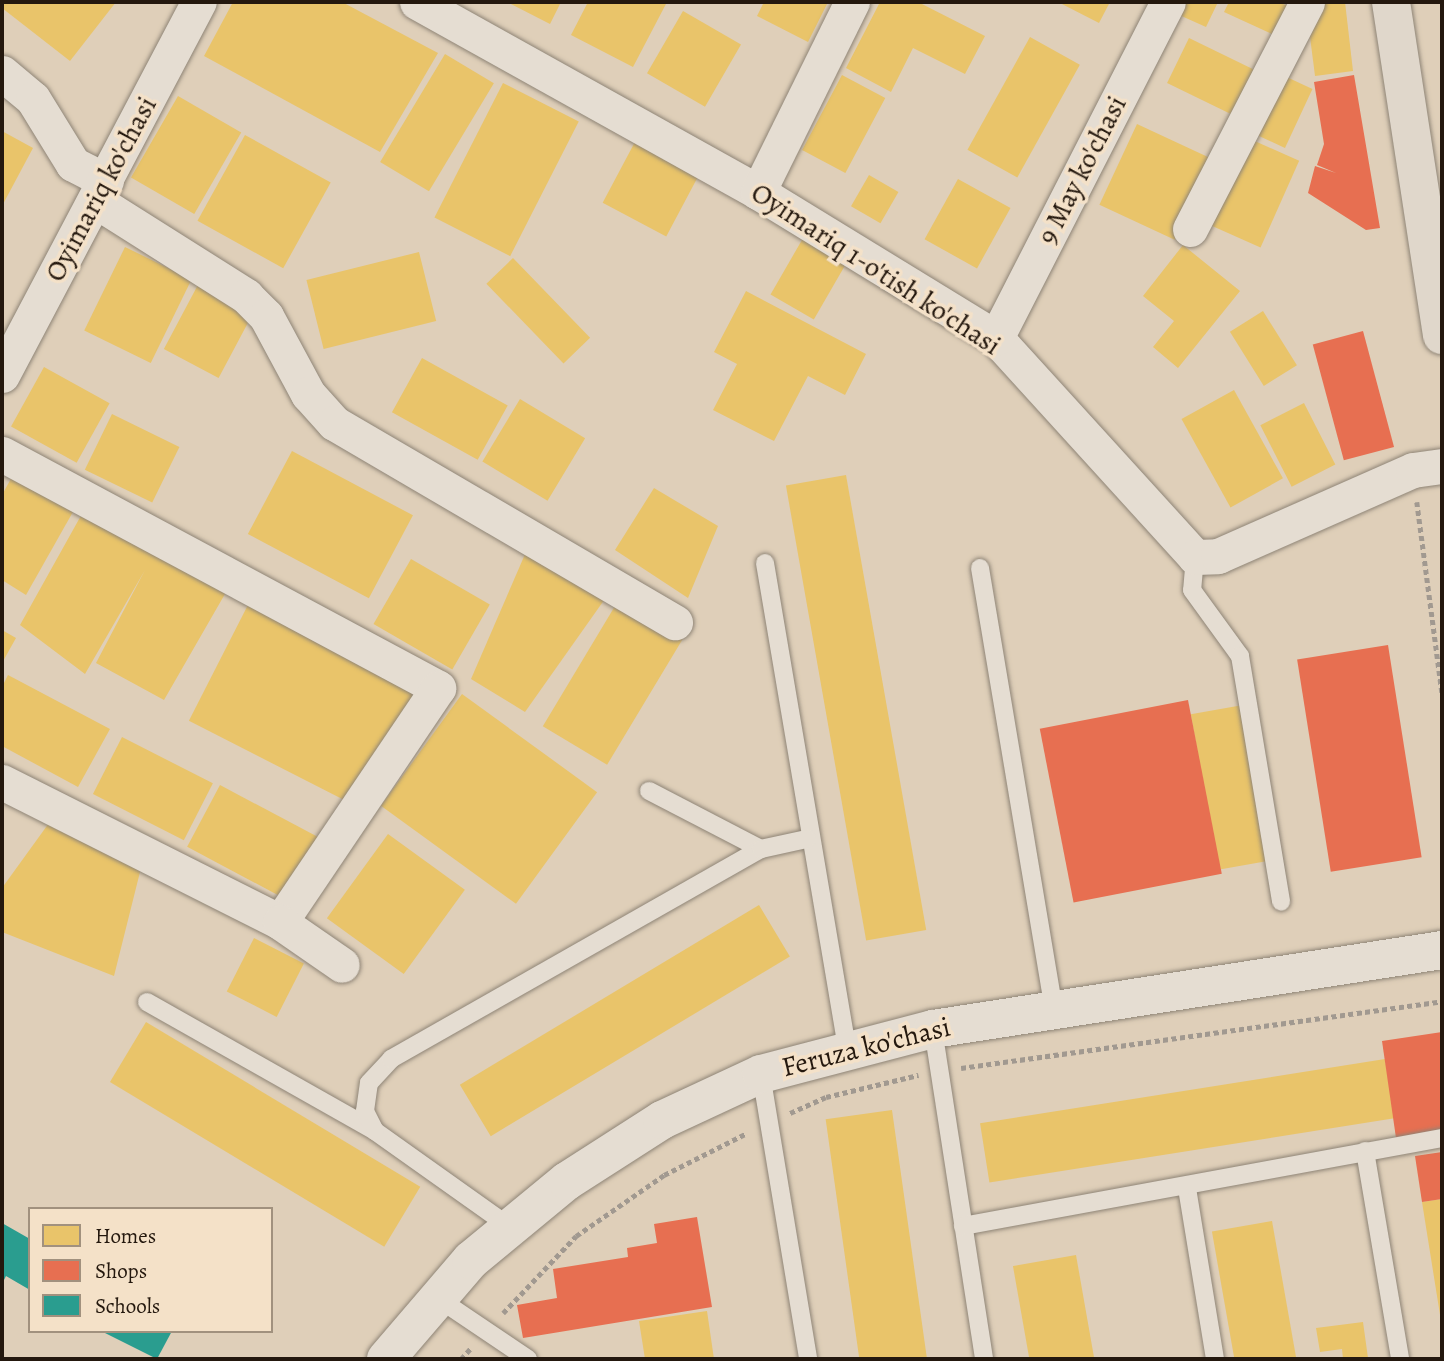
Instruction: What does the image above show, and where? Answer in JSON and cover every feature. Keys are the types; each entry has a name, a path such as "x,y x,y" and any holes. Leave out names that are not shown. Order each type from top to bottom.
{"main road":[{"path":"1391,2 1431,193 1442,335"}],"street":[{"name":"Oyimariq ko'chasi","path":"2,375 200,2"},
{"name":"Oyimariq 1-o'tish ko'chasi","path":"417,2 758,192 996,338 1195,557"},
{"path":"758,192 852,2"},
{"name":"9 May ko'chasi","path":"996,338 1168,2"},
{"path":"1190,229 1307,2"},
{"path":"2,73 33,99 73,164 101,191 267,316 307,394 334,423 675,622"},
{"path":"2,454 438,688 280,922"},
{"path":"1195,557 1218,556 1428,468"},
{"path":"2,782 280,922 342,965"},
{"name":"Feruza ko'chasi","path":"386,1359 436,1297 510,1227 630,1139 761,1074 847,1046 933,1028 1442,950"}],"lane":[{"path":"1195,557 1192,590 1240,656 1281,902"},
{"path":"765,563 807,839 847,1046"},
{"path":"980,568 1054,1009"},
{"path":"649,791 761,849"},
{"path":"375,1131 365,1111 369,1083 391,1059 761,849 807,839"},
{"path":"147,1002 375,1131 510,1227"},
{"path":"933,1028 984,1359"},
{"path":"761,1074 808,1359"},
{"path":"963,1226 1187,1188 1365,1150 1442,1138"},
{"path":"1365,1150 1400,1359"},
{"path":"1187,1188 1215,1359"},
{"path":"436,1297 528,1359"}],"path":[{"path":"1428,468 1442,692"},
{"path":"461,1359 576,1236 664,1175 769,1122 826,1097 940,1069 1442,1001"}],"building: Homes":[{"path":"2,2 116,2 70,61 2,8"},
{"path":"233,2 342,2 438,53 380,152 204,56"},
{"path":"507,2 561,2 550,24"},
{"path":"588,2 667,2 633,67 571,35"},
{"path":"764,2 828,2 808,42 757,16"},
{"path":"880,2 918,2 985,36 965,74 913,48 891,92 846,68"},
{"path":"1058,2 1110,2 1099,23"},
{"path":"1182,2 1218,2 1206,27 1177,14"},
{"path":"1229,2 1278,2 1288,6 1274,35 1224,12"},
{"path":"1313,2 1345,2 1353,71 1315,76 1307,13"},
{"path":"683,11 741,44 705,107 647,73"},
{"path":"1030,37 1080,65 1017,177 967,150"},
{"path":"1189,38 1254,70 1232,115 1167,83"},
{"path":"445,54 494,83 429,191 380,162"},
{"path":"1278,73 1312,89 1285,148 1251,132"},
{"path":"842,75 885,98 845,173 802,150"},
{"path":"503,83 579,122 510,256 434,218"},
{"path":"178,96 241,132 194,214 131,177"},
{"path":"1137,124 1212,159 1175,240 1099,205"},
{"path":"2,131 33,148 2,206"},
{"path":"245,135 331,183 283,268 197,221"},
{"path":"1248,138 1299,161 1261,248 1209,225"},
{"path":"636,140 700,174 666,236 603,203"},
{"path":"869,175 898,192 880,223 851,206"},
{"path":"958,179 1010,208 977,268 925,239"},
{"path":"806,233 849,258 814,319 770,294"},
{"path":"1183,245 1240,291 1178,368 1153,347 1174,321 1143,296"},
{"path":"125,247 192,279 151,363 84,331"},
{"path":"419,252 436,321 324,349 306,280"},
{"path":"513,258 590,338 563,364 486,284"},
{"path":"200,281 255,310 219,378 164,349"},
{"path":"746,291 866,354 845,395 808,376 774,441 713,410 737,364 714,352"},
{"path":"1263,311 1297,365 1264,386 1230,332"},
{"path":"422,358 508,406 478,460 392,412"},
{"path":"44,367 110,403 77,463 11,426"},
{"path":"1234,390 1283,478 1230,507 1182,419"},
{"path":"520,399 585,438 548,501 482,462"},
{"path":"1304,403 1335,464 1292,487 1260,425"},
{"path":"112,414 179,447 152,503 85,470"},
{"path":"292,451 413,515 369,598 248,534"},
{"path":"13,475 74,510 26,595 2,580 2,495"},
{"path":"846,475 926,930 866,941 786,486"},
{"path":"654,488 718,526 688,598 615,550"},
{"path":"83,512 229,587 164,700 96,663 145,570 85,674 20,625"},
{"path":"529,545 607,596 525,712 471,679"},
{"path":"411,559 490,604 452,669 374,624"},
{"path":"252,597 429,687 366,811 189,721"},
{"path":"618,601 682,640 607,765 543,726"},
{"path":"2,630 16,638 2,663"},
{"path":"8,675 110,729 78,787 2,746 2,687"},
{"path":"462,694 597,792 516,904 381,806"},
{"path":"1243,705 1270,861 1218,870 1191,714"},
{"path":"122,737 213,783 184,840 93,794"},
{"path":"220,785 318,837 285,899 187,847"},
{"path":"49,823 141,868 114,976 2,932 2,888"},
{"path":"388,834 465,890 404,974 327,918"},
{"path":"759,905 790,956 491,1136 460,1085"},
{"path":"254,938 304,963 277,1017 227,991"},
{"path":"146,1022 420,1187 384,1247 110,1082"},
{"path":"1385,1059 1394,1118 989,1182 980,1123"},
{"path":"892,1110 927,1359 859,1359 826,1119"},
{"path":"1442,1199 1442,1321 1441,1321 1422,1202"},
{"path":"1272,1221 1296,1359 1234,1359 1212,1232"},
{"path":"1076,1255 1094,1359 1029,1359 1013,1266"},
{"path":"707,1311 714,1359 645,1359 639,1321"},
{"path":"1363,1322 1368,1358 1343,1359 1342,1349 1320,1352 1316,1328"}],"building: Shops":[{"path":"1354,75 1380,228 1366,230 1308,193 1315,166 1336,173 1317,165 1324,144 1314,82"},
{"path":"1363,331 1394,447 1344,460 1313,344"},
{"path":"1388,645 1422,857 1331,872 1297,659"},
{"path":"1188,700 1222,874 1074,903 1040,729"},
{"path":"1442,1032 1442,1131 1396,1138 1382,1041"},
{"path":"1442,1152 1442,1199 1422,1202 1415,1156"},
{"path":"697,1217 712,1307 523,1338 517,1305 557,1298 553,1269 628,1257 627,1248 657,1243 654,1224"}],"building: Schools":[{"path":"2,1223 28,1238 28,1289 6,1276 2,1284"},
{"path":"105,1333 171,1333 157,1359"}]}
